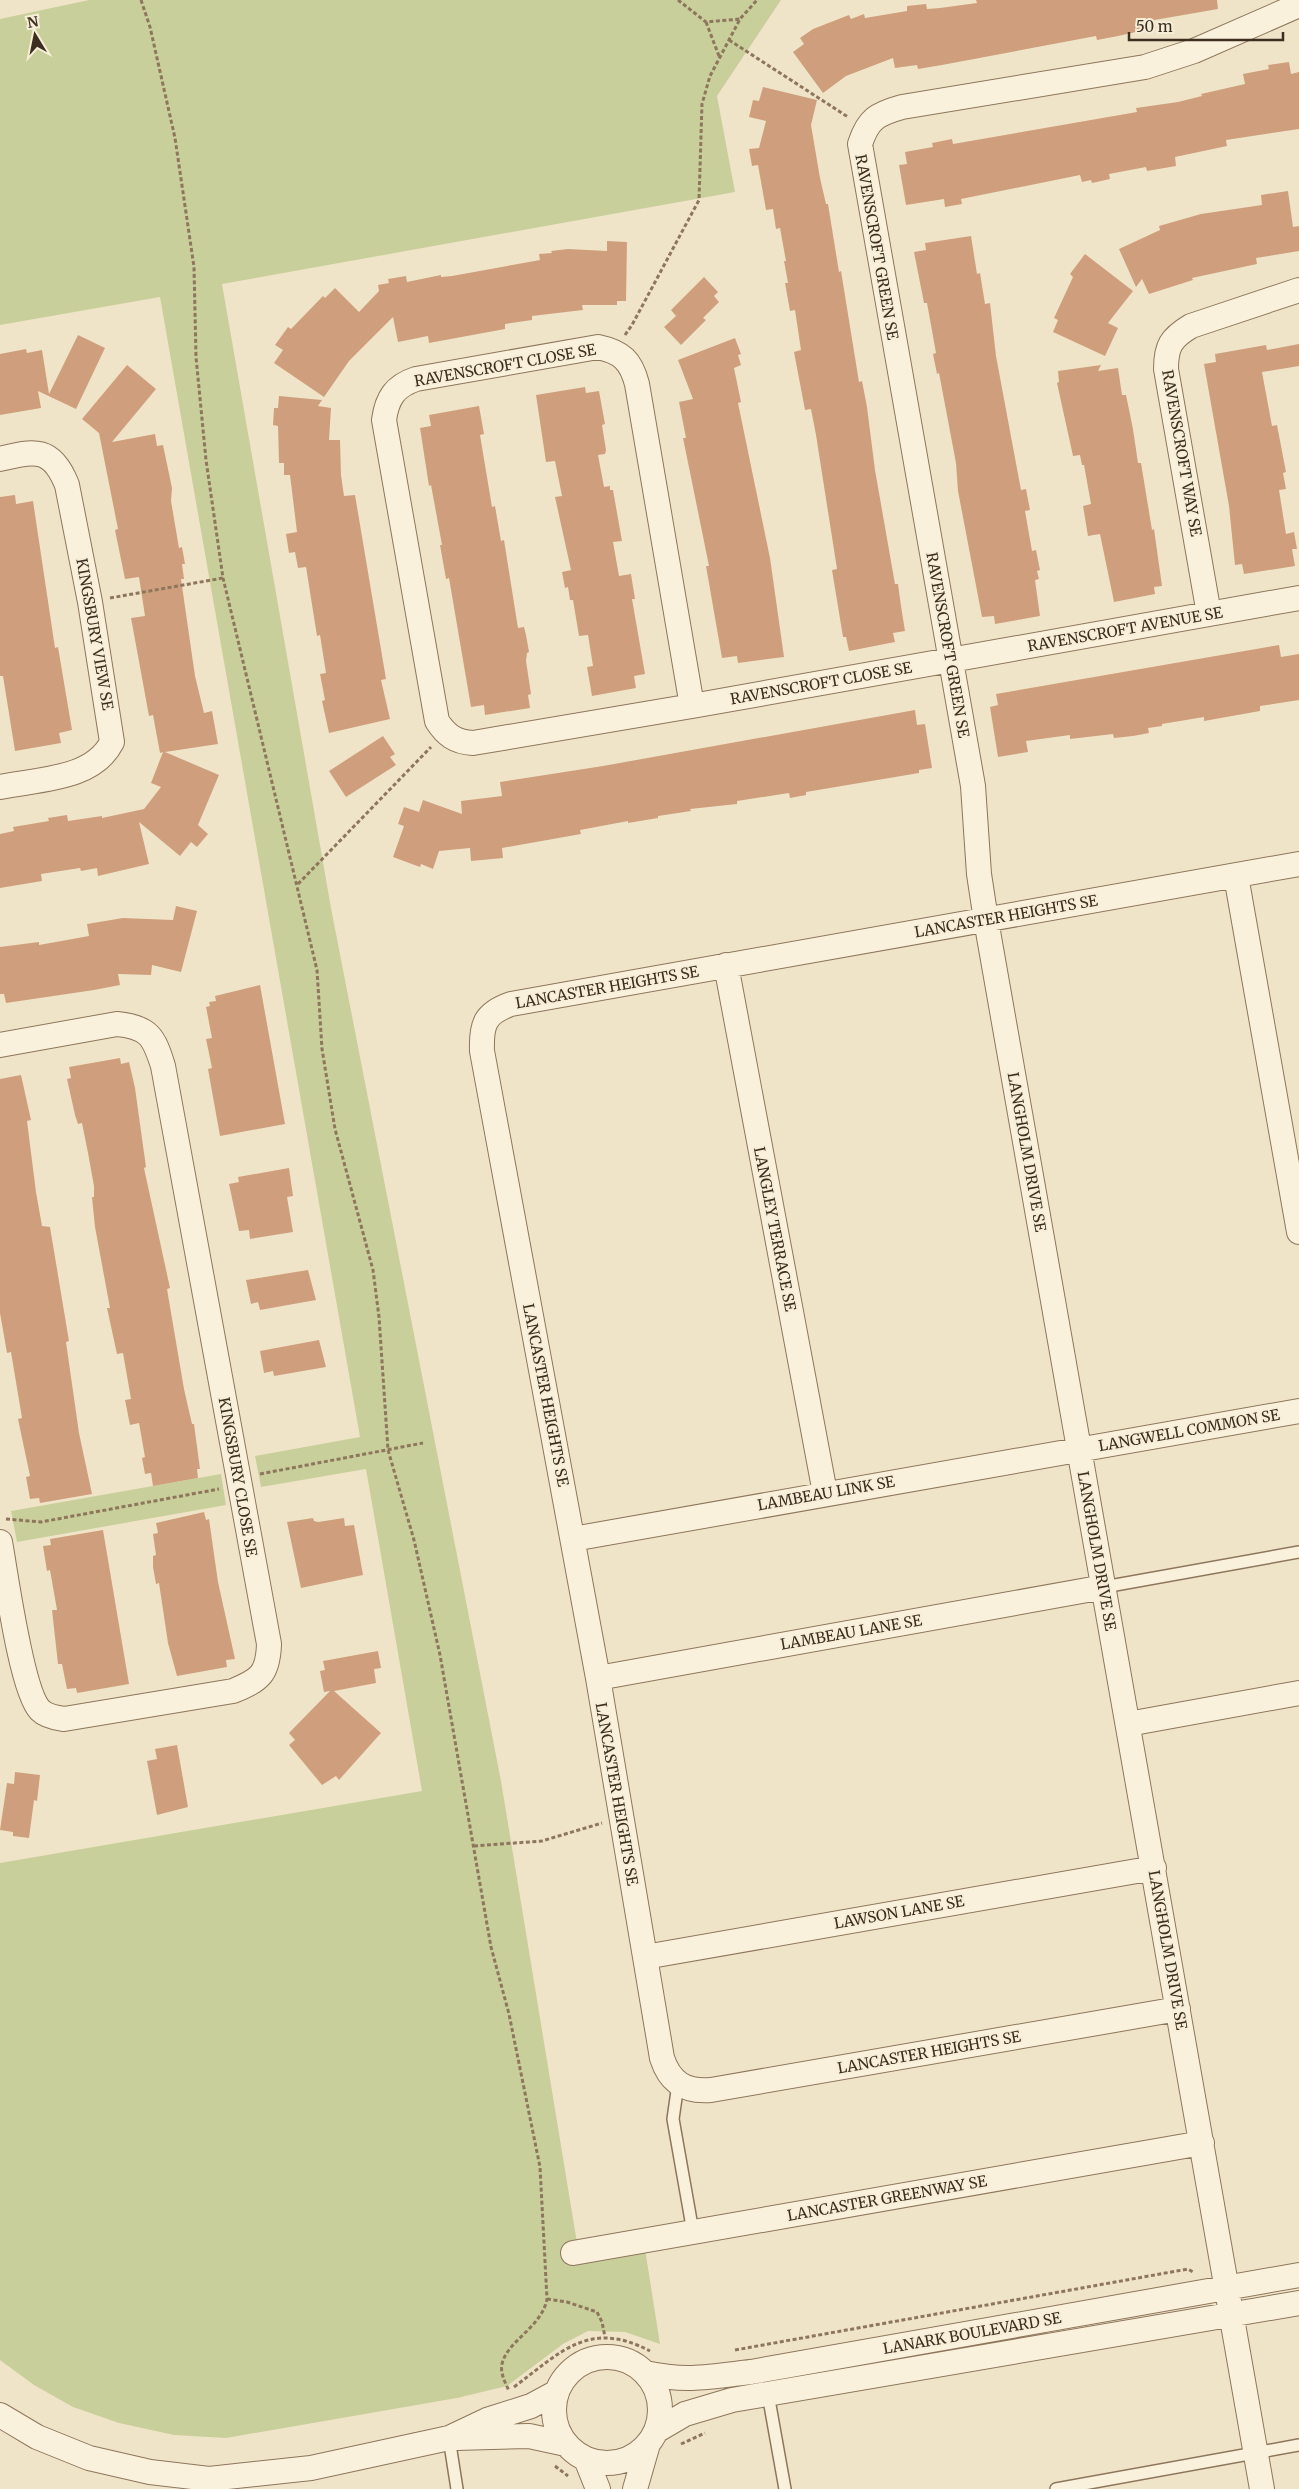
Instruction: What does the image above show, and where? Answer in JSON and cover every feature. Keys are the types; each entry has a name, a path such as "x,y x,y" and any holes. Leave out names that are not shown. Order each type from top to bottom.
{"street":[{"path":"865,128 880,113 902,107 1145,67 1194,51 1299,5"},
{"name":"RAVENSCROFT GREEN SE","path":"865,128 860,144 861,160 973,786"},
{"name":"RAVENSCROFT WAY SE","path":"1209,614 1168,379 1166,356 1170,344 1176,335 1191,326 1299,290"},
{"name":"RAVENSCROFT CLOSE SE","path":"692,706 638,384 633,368 612,350 598,347 416,378 402,384 392,393 386,406 384,420 435,711 437,721 444,732 453,739 473,743 692,706 950,661"},
{"name":"KINGSBURY VIEW SE","path":"0,458 36,452 50,458 60,466 67,485 90,602 112,742 106,754 80,772 0,787"},
{"name":"RAVENSCROFT AVENUE SE","path":"950,661 1299,598"},
{"name":"LANGHOLM DRIVE SE","path":"973,786 979,874 986,920 1262,2489"},
{"name":"LANCASTER HEIGHTS SE","path":"1178,2009 711,2090 688,2090 670,2077 662,2058 598,1678 482,1051 481,1037 484,1023 492,1012 511,1004 1299,864"},
{"path":"1236,876 1299,1232"},
{"name":"LANGLEY TERRACE SE","path":"726,965 825,1493"},
{"name":"KINGSBURY CLOSE SE","path":"0,1045 117,1024 132,1026 150,1034 157,1046 163,1066 269,1644 268,1659 263,1674 253,1683 234,1691 64,1719 52,1717 40,1710 27,1685 3,1571 0,1542"},
{"name":"LANGWELL COMMON SE","path":"1079,1449 1299,1411"},
{"name":"LAMBEAU LINK SE","path":"573,1539 1079,1449"},
{"name":"LAMBEAU LANE SE","path":"598,1678 1104,1587"},
{"path":"1128,1724 1299,1693"},
{"name":"LAWSON LANE SE","path":"645,1957 1154,1868"},
{"name":"LANCASTER GREENWAY SE","path":"572,2253 1202,2143"},
{"name":"LANARK BOULEVARD SE","path":"649,2363 678,2380 751,2372 1299,2275"},
{"name":"LANARK BOULEVARD SE","path":"652,2438 686,2414 707,2407 768,2394 1299,2303"},
{"path":"566,2444 554,2419 554,2405 557,2392 566,2376 580,2365 596,2358 614,2358 630,2363 649,2363 659,2400 660,2416 635,2489"},
{"path":"0,2415 37,2437 89,2458 150,2472 209,2479 312,2479 449,2438 487,2420 531,2406 557,2392"},
{"path":"449,2438 529,2436 566,2444 586,2459 603,2463 620,2462 635,2456 652,2438"},
{"path":"586,2459 598,2489"}],"lane":[{"path":"1104,1587 1299,1552"},
{"path":"678,2084 673,2119 693,2232"},
{"path":"768,2394 785,2489"},
{"path":"449,2438 457,2489"},
{"path":"1056,2489 1299,2445"}],"path":[{"path":"141,0 150,27 174,138 194,267 196,357 206,460 223,578 317,970 322,1049 335,1129 372,1270 379,1317 388,1450 414,1540 440,1655 490,1946 509,2014 540,2167 547,2299 543,2313 506,2355 502,2364 502,2373 509,2390 573,2346 593,2338 605,2337 626,2340 649,2363"},
{"path":"678,0 706,22 719,56"},
{"path":"612,350 632,325 699,200 702,104 710,76 740,19 757,0"},
{"path":"706,22 740,19"},
{"path":"729,40 865,128"},
{"path":"90,602 223,578"},
{"path":"297,884 414,767 444,732"},
{"path":"0,1519 41,1522 225,1488 259,1474 423,1442"},
{"path":"474,1846 542,1841 603,1822"},
{"path":"727,2351 1188,2269 1194,2273"},
{"path":"547,2299 567,2302 597,2312 602,2322 605,2337"},
{"path":"674,2448 711,2430"},
{"path":"553,2464 568,2476 573,2484"}],"green space":[{"path":"89,0 781,0 717,96 735,192 222,284 331,908 501,1781 580,2261 645,2249 660,2344 625,2332 588,2331 563,2344 507,2386 457,2398 226,2438 174,2435 119,2423 73,2407 34,2385 0,2360 0,1863 422,1791 366,1469 261,1487 255,1456 360,1437 160,297 0,325 0,19"},
{"path":"221,1474 226,1505 17,1542 11,1511"}],"building":[{"path":"976,0 1217,0 1218,9 1143,22 1145,30 1118,36 1097,40 1096,36 918,69 917,65 895,68 893,58 846,76 823,93 793,52 804,44 800,38 813,29 849,15 851,19 864,14 865,18 907,11 907,6 926,4 927,9 940,8 977,3"},
{"path":"1289,62 1291,74 1299,72 1299,129 1226,140 1227,146 1175,157 1176,166 1147,171 1146,167 1109,174 1110,179 1092,183 1091,180 1082,182 1080,175 961,199 962,204 945,207 944,199 906,205 899,165 907,164 905,152 933,147 932,143 952,139 953,144 1137,112 1136,108 1178,102 1202,96 1201,94 1245,84 1243,74 1269,69 1268,65"},
{"path":"763,87 817,100 811,125 820,178 826,204 828,204 839,272 841,271 859,382 862,381 867,407 875,470 895,584 898,584 905,631 893,633 895,642 849,651 846,637 843,637 832,570 837,569 816,435 811,409 805,410 794,352 801,350 795,310 790,311 785,283 788,283 780,228 776,229 773,209 766,210 758,165 752,166 749,149 759,148 766,121 749,117 753,100 759,101"},
{"path":"1288,191 1293,227 1299,226 1299,251 1256,258 1257,264 1192,278 1193,280 1149,294 1142,279 1136,287 1119,249 1160,230 1159,226 1201,214 1262,205 1261,195"},
{"path":"971,236 977,274 980,273 985,304 990,303 996,356 1021,490 1026,489 1030,510 1025,511 1032,551 1036,550 1040,570 1037,571 1039,579 1035,580 1040,616 995,624 994,616 982,617 958,491 956,463 939,373 937,374 933,354 936,353 927,303 924,303 914,252 926,250 925,243"},
{"path":"607,241 627,242 626,301 617,301 617,305 582,305 583,310 532,316 532,320 505,324 505,329 429,343 428,336 398,342 393,317 349,361 324,397 274,363 283,350 275,345 288,327 291,329 323,296 325,298 335,288 359,312 379,291 378,285 389,283 388,279 406,276 407,282 441,275 441,277 452,276 540,260 539,254 552,253 551,251 568,249 607,251"},
{"path":"1085,254 1133,291 1108,323 1118,328 1105,356 1053,332 1058,320 1054,318 1073,277 1070,274"},
{"path":"704,277 718,292 714,296 719,302 703,318 706,320 681,345 664,327 676,316 671,310"},
{"path":"78,335 105,348 76,409 38,391 41,408 0,415 0,354 26,349 27,353 42,350 49,394"},
{"path":"735,338 741,354 738,355 741,365 734,368 741,402 738,403 770,558 784,657 738,663 737,656 722,658 706,566 709,566 683,438 686,438 679,402 693,399 678,360"},
{"path":"1299,344 1299,366 1262,372 1272,426 1277,425 1286,472 1283,473 1286,489 1279,490 1286,534 1294,532 1297,549 1292,549 1295,566 1244,574 1242,564 1235,565 1229,506 1204,364 1216,362 1215,354 1266,345 1267,350"},
{"path":"127,365 156,389 112,442 155,434 157,446 163,445 172,488 171,501 179,548 182,547 185,564 182,564 184,579 181,579 195,676 204,713 212,711 218,744 165,752 219,775 198,825 208,834 197,847 191,842 180,856 139,822 149,864 98,876 97,868 81,871 80,868 41,874 42,881 0,888 0,834 14,831 13,827 49,821 48,818 67,815 68,821 102,816 102,818 144,809 161,787 151,783 163,752 160,753 153,715 149,716 131,618 145,616 139,577 125,579 115,530 118,529 99,433 82,419"},
{"path":"1101,365 1098,371 1118,368 1122,395 1126,395 1138,463 1141,463 1152,530 1154,529 1162,586 1154,587 1155,594 1114,602 1100,534 1088,536 1083,506 1091,504 1084,465 1082,465 1080,455 1073,456 1057,383 1059,382 1058,371"},
{"path":"585,387 586,393 599,391 605,424 602,425 606,450 605,454 598,455 604,487 610,486 610,490 613,490 622,541 613,542 619,576 631,574 635,599 632,599 645,674 634,676 636,688 592,696 587,667 593,666 588,635 579,636 573,600 570,600 568,587 565,588 562,572 571,570 555,497 562,496 555,461 546,462 536,395"},
{"path":"279,396 322,400 318,406 331,408 329,440 340,440 344,496 355,495 386,679 381,680 390,719 329,733 322,701 325,700 320,674 326,673 320,635 317,636 306,567 298,568 295,552 289,553 286,534 297,532 290,475 284,475 284,463 279,463 278,426 273,425 274,408 278,408"},
{"path":"479,406 484,434 480,435 492,507 495,506 501,541 504,540 518,628 524,627 526,635 529,652 527,653 526,661 531,694 528,695 530,708 485,715 484,705 471,707 449,578 446,579 431,485 429,486 420,428 431,426 429,415"},
{"path":"15,495 16,504 33,501 55,648 58,647 72,730 59,733 61,743 15,751 3,676 0,676 0,497"},
{"path":"1279,645 1281,657 1299,654 1299,700 1260,706 1260,711 1204,721 1204,717 1162,724 1162,726 1148,728 1149,733 1133,736 1114,738 1113,734 1070,739 1070,735 1026,741 1028,752 998,757 990,707 998,705 996,694"},
{"path":"915,710 917,725 925,724 932,768 919,770 919,773 806,792 806,795 790,798 789,793 737,801 737,804 690,809 691,811 658,816 658,818 628,823 628,821 580,830 581,834 502,848 503,858 471,861 470,848 439,851 433,869 421,864 420,867 393,857 404,826 398,824 404,807 419,812 423,800 462,814 461,801 502,796 500,782 603,766"},
{"path":"383,736 395,754 390,757 396,765 346,797 329,771"},
{"path":"176,906 197,911 181,972 152,965 151,975 118,974 120,985 94,990 6,1003 4,994 0,994 0,947 39,942 39,945 89,936 87,924 123,918 173,920"},
{"path":"260,985 285,1124 220,1136 208,1069 212,1068 206,1039 212,1038 206,1007 210,1006 209,1002 216,1001 215,996"},
{"path":"120,1058 121,1064 129,1062 135,1088 146,1167 144,1168 170,1288 167,1289 184,1389 192,1424 194,1424 200,1469 197,1469 198,1478 153,1486 151,1473 145,1474 142,1458 145,1457 139,1423 130,1425 125,1400 131,1399 123,1353 117,1354 107,1308 110,1308 95,1227 92,1197 94,1197 94,1186 88,1153 82,1123 78,1124 67,1079 71,1078 69,1067"},
{"path":"21,1075 31,1120 27,1121 36,1192 42,1226 50,1227 69,1341 66,1342 79,1433 92,1494 40,1503 39,1498 30,1499 26,1477 30,1476 18,1419 22,1418 11,1352 7,1353 0,1313 0,1079"},
{"path":"289,1168 293,1196 287,1197 293,1232 250,1239 249,1230 239,1231 229,1184 239,1182 238,1177"},
{"path":"308,1270 316,1300 260,1310 258,1302 251,1304 246,1280"},
{"path":"319,1340 326,1367 274,1376 273,1371 264,1373 260,1351"},
{"path":"204,1512 206,1520 209,1519 218,1582 235,1659 226,1660 227,1667 177,1676 168,1643 159,1583 156,1584 153,1567 153,1556 156,1555 153,1534 158,1533 156,1523"},
{"path":"313,1518 314,1521 318,1522 344,1518 345,1526 354,1525 363,1575 301,1588 287,1522"},
{"path":"103,1530 129,1684 77,1693 76,1688 67,1689 62,1664 58,1664 52,1610 57,1610 50,1570 47,1571 43,1546 51,1545 50,1539"},
{"path":"378,1651 381,1668 374,1669 376,1683 334,1691 381,1733 339,1780 336,1776 322,1785 289,1745 295,1740 289,1733 330,1691 324,1692 320,1671 325,1670 323,1661"},
{"path":"177,1745 188,1807 157,1815 147,1761 157,1759 155,1749"},
{"path":"15,1772 40,1775 37,1801 34,1800 29,1838 13,1836 13,1832 0,1830 7,1783 14,1784"}]}
